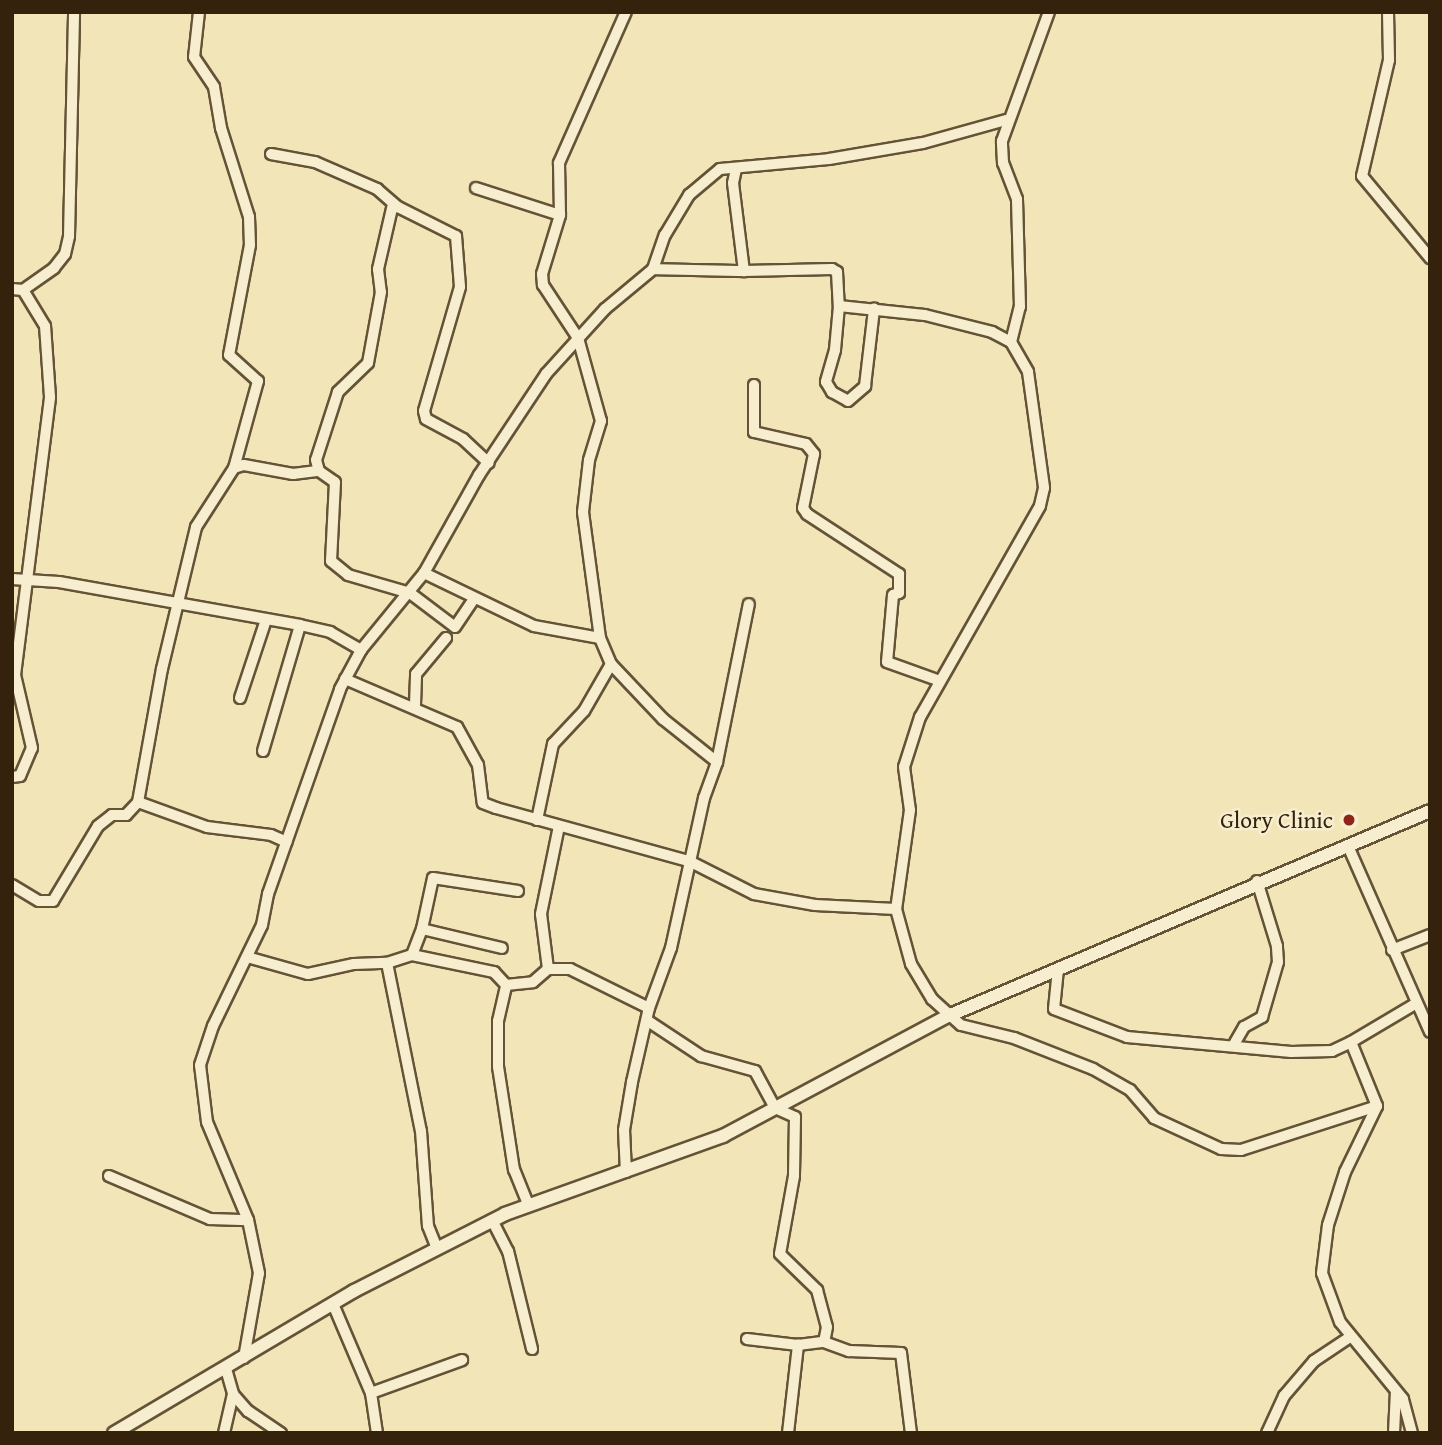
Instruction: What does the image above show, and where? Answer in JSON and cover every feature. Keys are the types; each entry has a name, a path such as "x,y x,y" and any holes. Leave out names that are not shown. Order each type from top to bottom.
{"main road":[{"path":"114,1433 333,1304 492,1220 528,1204 723,1136 948,1016 1257,881 1430,811"}],"street":[{"path":"12,777 20,776 32,748 15,675 50,397 44,327 18,289 54,268 65,254 69,236 74,12"},
{"path":"12,885 39,901 53,901 98,826 112,815 126,815 138,802 175,605 196,527 234,468 258,381 229,355 250,245 248,217 221,128 214,87 194,57 200,12"},
{"path":"626,12 559,163 560,215 543,285 578,338 601,421 589,460 583,512 600,638 611,664 663,719 718,762"},
{"path":"1011,342 1020,307 1017,199 1003,163 1006,120 1030,73 1049,12"},
{"path":"1388,12 1389,60 1362,176 1430,258"},
{"path":"244,1358 259,1273 248,1220 207,1122 200,1065 213,1026 247,957 345,679 361,650 377,626 410,593 424,573 546,374 578,338 653,269 665,235 689,195 720,169 736,170 923,143 1006,120"},
{"path":"271,154 315,162 377,189 393,204 456,236 460,287 424,411 426,419 463,439 489,463"},
{"path":"736,170 733,183 744,271"},
{"path":"476,188 560,215"},
{"path":"393,204 378,269 381,292 368,363 338,392 316,460 319,471 335,482 330,519 334,567 410,593 456,627 474,599"},
{"path":"653,269 832,269 837,272 839,306 835,350 826,382 832,393 848,401 865,386 874,309"},
{"path":"839,306 925,315 992,332 1011,342 1028,372 1044,488 1040,506 920,717 904,767 910,810 896,909 911,964 948,1016 961,1026 1014,1038 1093,1069 1130,1090 1154,1118 1221,1149 1241,1150 1377,1106"},
{"path":"754,385 754,432 806,444 814,454 803,508 807,514 900,574 899,593 893,596 887,662 940,681"},
{"path":"234,468 244,465 293,474 319,471"},
{"path":"424,573 534,626 600,638"},
{"path":"12,579 59,582 175,605 300,625 330,632 361,650"},
{"path":"626,1172 626,1118 649,1007 671,948 689,861 718,762 749,604"},
{"path":"240,698 266,620"},
{"path":"263,751 300,625"},
{"path":"415,705 416,674 446,638"},
{"path":"537,820 553,744 584,711 611,664"},
{"path":"345,679 376,696 415,705 457,727 478,765 483,803 689,861 754,894 815,905 896,909"},
{"path":"138,802 197,825 271,835 288,842"},
{"path":"548,969 541,914 559,826"},
{"path":"1348,846 1415,1004 1429,1030"},
{"path":"412,955 422,929 433,878 517,891"},
{"path":"1233,1046 1244,1027 1262,1017 1278,962 1277,946 1257,881"},
{"path":"422,929 502,948"},
{"path":"1392,950 1430,935"},
{"path":"247,957 308,974 354,964 387,962 412,955 494,972 506,985"},
{"path":"387,962 421,1131 428,1226 437,1248"},
{"path":"506,985 533,982 548,969 570,969 649,1007"},
{"path":"1058,969 1054,1009 1067,1017 1127,1037 1291,1052 1332,1051 1415,1004"},
{"path":"506,985 498,1021 498,1068 514,1170 528,1204"},
{"path":"648,1021 701,1056 755,1071 775,1108 795,1117"},
{"path":"1351,1042 1377,1106 1345,1172 1328,1225 1322,1273 1329,1302 1350,1337 1396,1391 1412,1433"},
{"path":"788,1102 795,1117 794,1175 780,1254 817,1290 827,1327 824,1342"},
{"path":"109,1176 210,1219 248,1220"},
{"path":"492,1220 509,1251 532,1349"},
{"path":"333,1304 371,1393 377,1433"},
{"path":"1267,1433 1275,1407 1291,1387 1314,1361 1350,1337"},
{"path":"747,1339 798,1345 824,1342 849,1351 901,1353 911,1433"},
{"path":"788,1433 798,1345"},
{"path":"371,1393 462,1360"},
{"path":"224,1433 233,1394 226,1369"},
{"path":"1394,1433 1396,1391"},
{"path":"233,1394 258,1419 281,1433"}],"place":[{"name":"Glory Clinic","path":"1349,820"}]}
